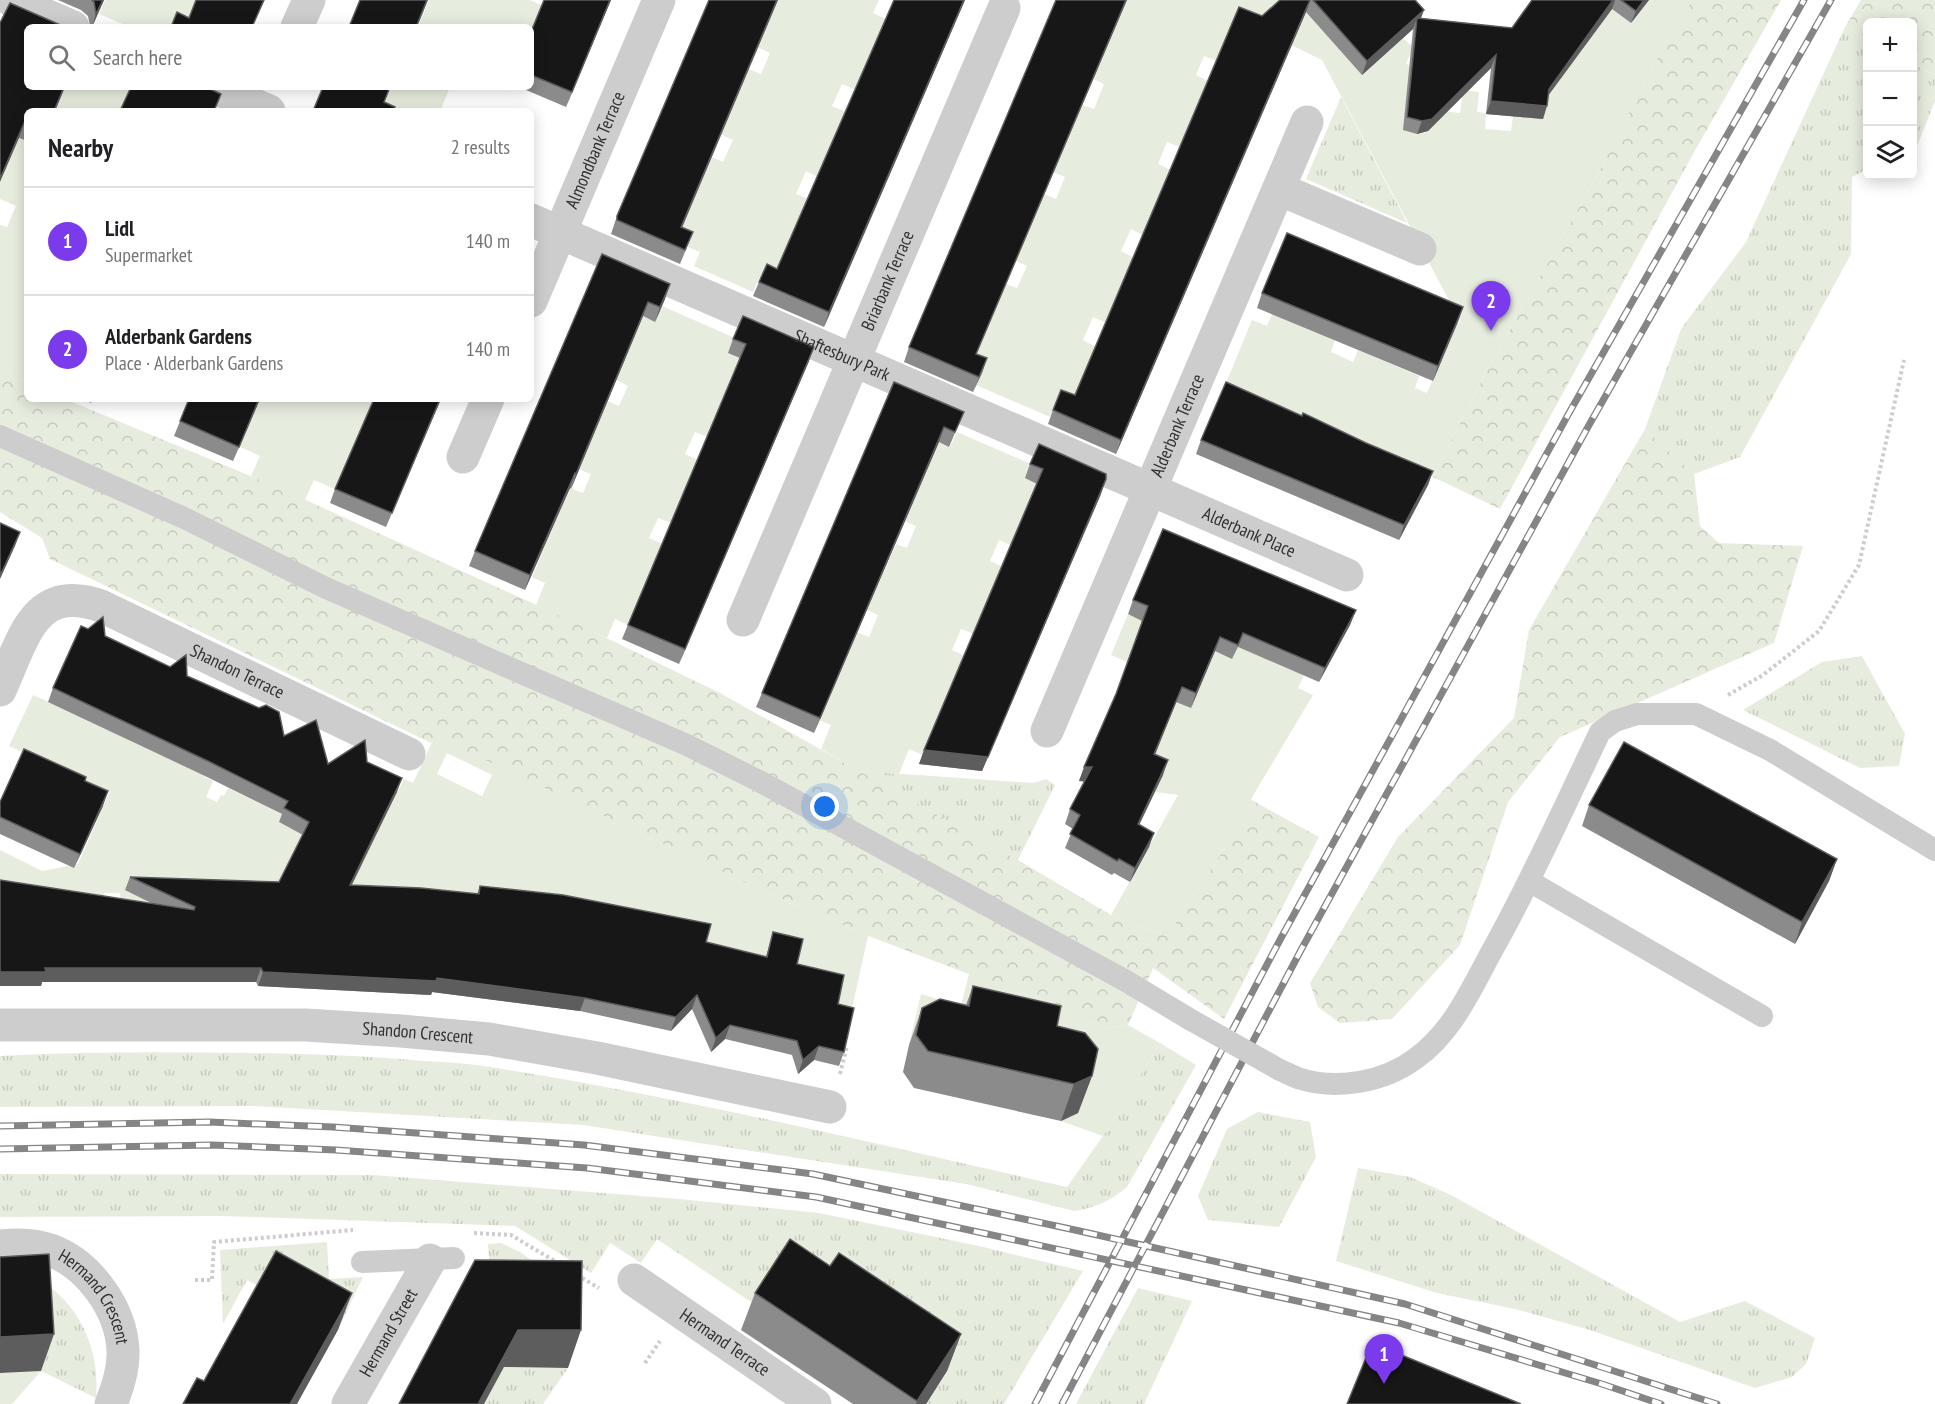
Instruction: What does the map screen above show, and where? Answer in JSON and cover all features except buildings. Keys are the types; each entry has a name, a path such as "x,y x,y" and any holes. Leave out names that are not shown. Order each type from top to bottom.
{"street":[{"path":"11,0 67,24"},
{"path":"298,24 309,0"},
{"name":"Almondbank Terrace","path":"534,294 659,0"},
{"name":"Briarbank Terrace","path":"743,620 1004,8"},
{"path":"222,90 266,104"},
{"name":"Alderbank Terrace","path":"1047,731 1307,123"},
{"path":"1279,189 1420,249"},
{"name":"Shaftesbury Park","path":"534,221 1151,491"},
{"path":"463,458 487,402"},
{"name":"Alderbank Place","path":"1151,491 1347,575"},
{"name":"Shandon Terrace","path":"0,690 33,620 40,612 62,600 83,600 101,606 410,754"},
{"name":"Shandon Crescent","path":"0,1024 306,1025 489,1039 608,1060 830,1107"},
{"name":"Hermand Crescent","path":"0,1246 20,1244 51,1250 75,1263 95,1282 111,1308 123,1349 120,1381 111,1404"},
{"name":"Hermand Street","path":"348,1404 442,1259"},
{"name":"Hermand Terrace","path":"634,1280 815,1404"}],"lane":[{"path":"0,436 182,518 326,588 687,745 800,803 1126,981 1280,1070 1301,1079 1322,1083 1367,1081 1394,1071 1413,1060 1448,1028 1529,881 1600,732 1615,721 1637,714 1696,714 1770,750 1935,850"},
{"path":"1529,881 1762,1016"},
{"path":"362,1262 442,1259"}],"path":[{"path":"1696,714 1763,675 1819,631 1859,565 1904,360"},
{"path":"842,1067 847,1046 843,1046"}],"green space":[{"path":"105,0 197,0 187,24 123,24 99,14"},
{"path":"429,0 530,0 543,6 534,28 534,24 419,24"},
{"path":"778,0 879,0 873,13 886,19 856,90 842,84 832,106 846,112 818,177 806,171 796,194 808,199 772,284 759,278 753,292 694,266 700,252 675,242 711,157 723,162 733,140 720,134 748,69 761,74 770,53 757,47"},
{"path":"1126,0 1291,0 1304,9 1331,40 1346,27 1362,75 1403,38 1413,47 1406,64 1409,65 1411,132 1423,133 1430,129 1434,110 1460,113 1463,90 1479,92 1477,112 1486,113 1485,129 1511,131 1513,116 1543,119 1544,99 1584,46 1604,3 1631,23 1649,0 1692,0 1653,66 1596,177 1486,372 1433,477 1224,388 1252,320 1267,326 1272,314 1335,340 1331,352 1353,362 1358,350 1419,376 1415,388 1427,393 1458,322 1461,323 1322,60 1291,45 1217,61 1204,56 1196,75 1208,81 1180,147 1167,142 1158,164 1171,170 1143,235 1131,229 1121,251 1134,258 1106,323 1093,317 1083,340 1096,347 1069,409 1056,404 1050,417 976,385 982,373 970,368 1006,284 1017,288 1027,266 1016,261 1044,194 1056,199 1065,177 1053,172 1082,105 1094,109 1104,84 1093,79"},
{"path":"1692,0 1781,0 1693,154 1500,509 1433,477 1486,372 1596,177 1653,66"},
{"path":"1861,0 1935,0 1935,75 1917,65 1917,18 1863,18 1863,37 1845,27"},
{"path":"1845,27 1863,37 1863,171 1852,177 1851,254 1740,457 1694,474 1645,429 1681,329 1746,242"},
{"path":"1917,66 1935,75 1935,101 1917,146"},
{"path":"39,90 129,90 127,95 142,108 30,108"},
{"path":"390,90 449,90 441,108 382,108"},
{"path":"1341,97 1403,215 1407,223 1306,179"},
{"path":"18,138 24,140 24,382 0,372 0,225 7,227 16,206 0,199 0,181"},
{"path":"662,306 735,338 741,359 707,437 695,432 685,454 698,460 671,523 658,518 649,538 663,544 628,625 615,619 607,638 536,605 545,583 532,577 570,488 583,493 591,474 578,469 607,401 619,406 628,386 615,379 642,316 655,321"},
{"path":"0,372 24,382 24,402 72,402 275,486 563,617 720,693 1018,860 1111,915 1167,936 1255,802 1319,837 1224,1019 1153,968 1128,1025 1104,1029 1051,1002 868,936 756,888 435,737 431,743 50,559 42,538 0,512"},
{"path":"258,402 369,402 373,404 337,490 314,480 305,500 251,476 260,456 238,446"},
{"path":"1645,429 1694,474 1700,526 1719,543 1803,546 1774,643 1560,737 1508,802 1460,945 1392,1019 1340,1023 1318,1007 1310,983 1398,837 1514,718 1529,630"},
{"path":"957,432 1031,464 1038,484 1012,546 999,540 990,561 1003,567 974,634 961,629 952,650 965,656 923,755 909,749 899,774 859,771 821,749 831,725 819,720 857,632 869,637 878,615 867,610 896,544 907,548 916,526 905,521 939,442 950,447"},
{"path":"1128,614 1233,658 1238,647 1304,675 1298,688 1313,695 1251,799 1255,802 1167,936 1111,915 1178,795 1155,792 1163,775 1149,769 1176,702 1197,692 1111,655"},
{"path":"1862,656 1905,734 1899,766 1860,768 1743,710 1822,662"},
{"path":"33,695 131,738 130,741 178,763 218,751 205,777 213,781 206,797 217,802 228,788 283,815 279,822 291,828 366,855 404,779 413,783 435,736 756,888 868,936 849,1022 762,971 147,893 146,907 121,907 120,893 104,893 105,907 0,894 0,850 42,871 78,864 110,791 9,746","holes":["447,753 492,775 482,796 437,774"]},
{"path":"859,771 1033,783 1046,779 1055,785 1018,860"},
{"path":"969,974 1051,1002 1104,1029 1128,1025 1160,1043 1103,1136 1061,1121 1078,1113 909,1045 921,994 961,1006"},
{"path":"1160,1043 1196,1065 1127,1187 1102,1203 1074,1211 966,1184 583,1125 253,1106 0,1107 0,1056 163,1052 260,1053 453,1063 630,1091 849,1137 1067,1187 1103,1136"},
{"path":"1258,1112 1310,1122 1316,1157 1279,1227 1208,1220 1198,1196 1227,1129"},
{"path":"1358,1168 1410,1177 1451,1195 1680,1322 1745,1301 1815,1338 1806,1364 1792,1377 1755,1388 1590,1330 1515,1309 1437,1293 1336,1261"},
{"path":"0,1174 373,1175 679,1199 819,1213 979,1246 1083,1271 1004,1404 926,1404 947,1372 757,1306 657,1239 641,1263 610,1243 591,1273 515,1226 222,1216 0,1217"},
{"path":"327,1242 329,1279 363,1277 338,1330 247,1280 223,1324 220,1250"},
{"path":"501,1243 520,1252 543,1269 490,1272 488,1244"},
{"path":"35,1276 64,1299 84,1328 94,1361 96,1398 41,1371"},
{"path":"1138,1288 1192,1301 1144,1404 1076,1404"},
{"path":"504,1367 568,1368 543,1404 484,1404"},
{"path":"41,1371 12,1404 0,1404 0,1373"}],"railway":[{"path":"1035,1404 1281,938 1569,413 1804,0"},
{"path":"1062,1404 1301,950 1589,425 1831,0"},
{"path":"0,1126 209,1122 333,1127 584,1145 813,1174 1405,1304 1717,1404"},
{"path":"0,1149 212,1145 336,1150 587,1168 816,1197 1399,1323 1661,1404"}],"place":[{"name":"Alderbank Gardens","path":"1491,331"},
{"name":"Lidl","path":"1384,1384"}]}
